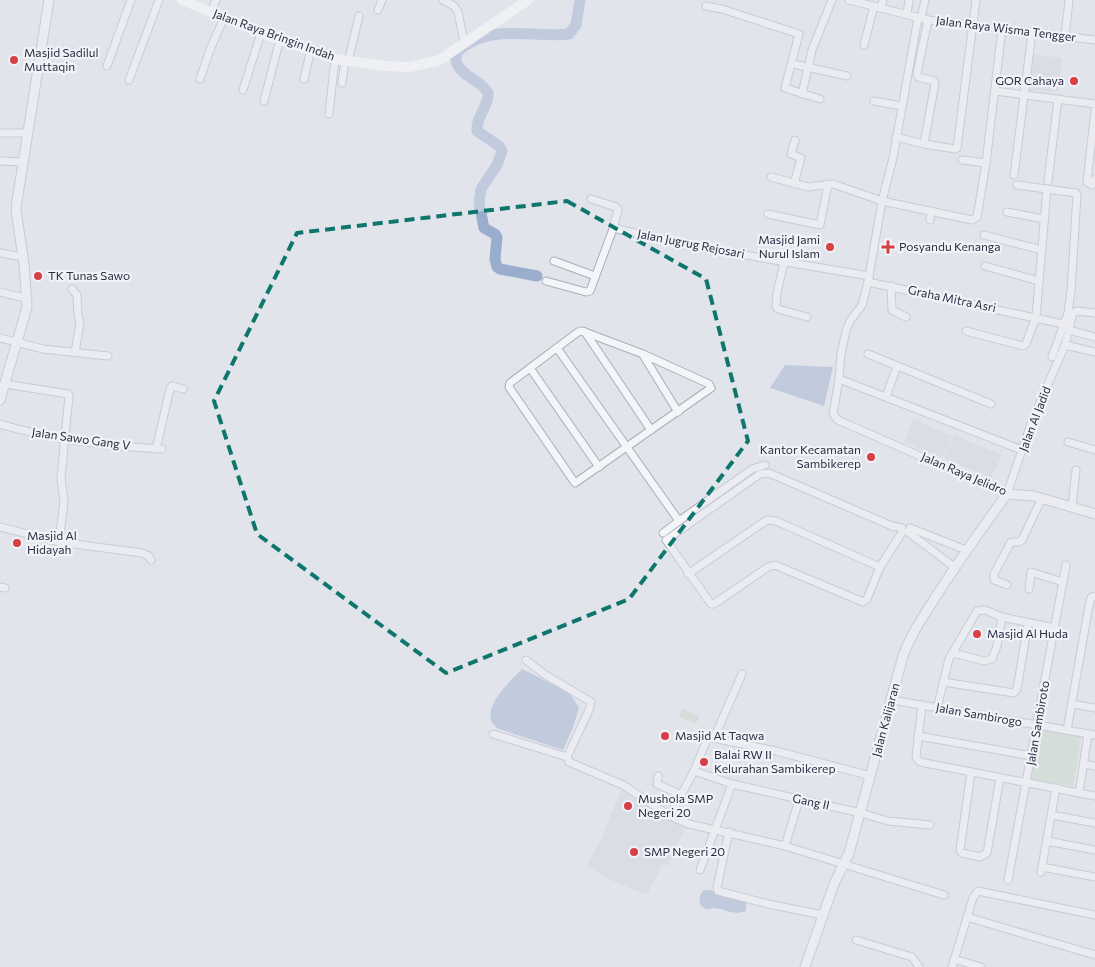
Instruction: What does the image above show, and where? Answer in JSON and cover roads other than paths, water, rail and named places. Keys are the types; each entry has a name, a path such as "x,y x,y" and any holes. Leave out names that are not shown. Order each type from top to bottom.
{"main road":[{"name":"Jalan Raya Bringin Indah","path":"182,0 261,33 343,60 409,68 438,61 528,0"}],"street":[{"path":"0,400 28,299 16,210 49,0"},
{"path":"107,66 131,0"},
{"path":"129,80 159,0"},
{"path":"211,12 216,0"},
{"path":"378,10 382,0"},
{"path":"443,0 454,6 458,12 464,42"},
{"path":"802,94 807,68 832,0"},
{"name":"Jalan Raya Wisma Tengger","path":"849,0 879,5 922,19 1095,40"},
{"path":"907,14 909,0"},
{"path":"924,144 935,82 917,74 925,0"},
{"path":"896,137 955,149 958,146 976,0"},
{"path":"1065,37 1069,0"},
{"path":"706,6 723,5 799,34 785,88 820,99"},
{"path":"864,45 879,5"},
{"path":"329,114 343,60 359,16"},
{"path":"200,79 224,18"},
{"path":"922,19 882,201 869,279 862,305 850,321 846,331 841,354 839,379 1022,450"},
{"path":"771,177 810,187 833,184 882,201 972,220 976,216 986,163 1002,29"},
{"path":"243,90 261,33"},
{"path":"1014,175 1032,33"},
{"path":"264,101 280,39"},
{"path":"304,79 311,49"},
{"path":"342,82 343,60"},
{"path":"792,64 847,76"},
{"path":"995,91 1095,104"},
{"path":"966,331 1024,346 1036,317 1047,185 1058,100"},
{"path":"874,101 902,106"},
{"path":"1095,110 1087,182 1092,184 1095,180"},
{"path":"0,132 28,133"},
{"path":"794,184 801,158 791,154 795,140"},
{"path":"962,160 986,163"},
{"path":"0,161 24,162"},
{"path":"768,214 820,225 828,184"},
{"path":"1016,184 1047,185 1078,195 1068,313 1052,357"},
{"path":"546,281 586,292 590,291 613,228 617,208 591,199"},
{"path":"930,220 931,211"},
{"path":"1007,212 1044,219"},
{"name":"Jalan Jugrug Rejosari","path":"613,228 869,279"},
{"path":"984,235 1042,250"},
{"path":"0,253 23,257"},
{"path":"554,261 595,276"},
{"path":"784,262 776,306 778,309 808,318"},
{"path":"985,266 1039,281"},
{"name":"Graha Mitra Asri","path":"869,279 891,286 1063,324"},
{"path":"891,286 892,310 906,317"},
{"path":"72,289 77,295 80,323 75,352"},
{"path":"0,292 28,299"},
{"name":"Jalan Al Jadid","path":"1007,494 1032,421 1065,345 1075,311 1095,313"},
{"path":"1069,330 1095,337"},
{"path":"578,332 585,332 643,354 710,385 710,390 575,483 524,410 509,385 578,332"},
{"path":"585,332 651,430"},
{"path":"0,338 43,349 108,356"},
{"path":"1065,345 1095,352"},
{"path":"557,348 679,521"},
{"path":"643,354 678,412"},
{"path":"868,354 991,404"},
{"path":"886,397 897,366"},
{"path":"530,368 599,467"},
{"name":"Jalan Raya Jelidro","path":"839,379 833,414 838,420 1007,494 1042,498 1095,514"},
{"path":"5,384 68,394 61,478 64,502 59,542"},
{"name":"Jalan Sawo Gang V","path":"0,424 18,430 65,439 159,449 170,389 172,386 183,389"},
{"path":"1068,442 1095,450"},
{"path":"663,533 752,469 765,465"},
{"path":"1072,506 1076,470"},
{"path":"906,530 880,567 863,602 776,565 768,567 714,604 711,604 666,543 667,538 760,474 769,473 892,526 906,530 966,550"},
{"path":"719,492 724,499"},
{"name":"Jalan Kalijaran","path":"805,967 823,915 849,853 908,643 954,567 1007,494"},
{"path":"1007,585 994,580 994,574 1011,542 1022,540 1042,498"},
{"path":"688,574 767,520 776,521 880,567"},
{"path":"0,527 59,542 142,553 149,556 151,560"},
{"path":"906,530 954,567"},
{"name":"Jalan Sambiroto","path":"1008,880 1066,565"},
{"path":"1029,589 1031,572 1063,582"},
{"path":"1067,730 1090,600 1092,596 1095,596"},
{"path":"936,708 947,664 977,612 989,611 1002,617 1055,628"},
{"path":"953,654 984,661 992,659 997,646 1002,617"},
{"path":"943,682 1014,693 1017,689 1028,623"},
{"path":"526,660 544,674 591,702 590,710 567,757"},
{"path":"714,738 742,674"},
{"name":"Jalan Sambirogo","path":"892,700 1092,735"},
{"path":"1072,704 1095,708"},
{"path":"922,705 916,759 923,763 1095,796"},
{"path":"493,734 567,757 569,762 623,786 670,816 689,824 785,846 944,895"},
{"path":"1079,793 1092,735"},
{"path":"918,736 1032,756"},
{"path":"670,816 694,772 708,737 776,751 871,776"},
{"path":"1084,764 1095,766"},
{"name":"Gang II","path":"694,772 732,784 861,813 888,821 930,825"},
{"path":"972,772 960,850 962,853 980,857 987,853 1000,778"},
{"path":"658,776 657,784 682,795"},
{"path":"700,870 732,784"},
{"path":"1056,788 1042,869 1095,877"},
{"path":"785,846 799,800"},
{"path":"1052,815 1095,823"},
{"path":"729,832 716,887 718,891 768,904 823,915"},
{"path":"1047,841 1095,850"},
{"path":"952,967 973,898 976,892 981,890 1095,915"},
{"path":"967,916 1095,955"},
{"path":"856,940 912,957 919,967"},
{"path":"954,959 981,967"}],"water":[{"path":"785,365 833,367 824,406 770,388"},
{"path":"522,669 570,693 579,708 563,750 499,729 494,725 490,713 492,706 506,685"},
{"path":"704,890 710,890 717,894 746,901 746,911 738,913 704,908 701,906 700,901"}],"waterway":[{"path":"537,276 497,267 495,259 497,237 484,228 479,203 481,189 497,165 502,151 499,146 477,131 478,120 487,103 488,93 460,68 456,62 456,57 463,47 475,40 488,36 514,33 569,34 576,25 580,0"}],"place":[{"name":"Masjid Sadilul Muttaqin","path":"14,60"},
{"name":"GOR Cahaya","path":"1074,81"},
{"name":"Masjid Jami Nurul Islam","path":"830,247"},
{"name":"Posyandu Kenanga","path":"888,247"},
{"name":"TK Tunas Sawo","path":"38,276"},
{"name":"Kantor Kecamatan Sambikerep","path":"871,457"},
{"name":"Masjid Al Hidayah","path":"17,543"},
{"name":"Masjid Al Huda","path":"977,634"},
{"name":"Masjid At Taqwa","path":"665,736"},
{"name":"Balai RW II Kelurahan Sambikerep","path":"704,762"},
{"name":"Mushola SMP Negeri 20","path":"628,806"},
{"name":"SMP Negeri 20","path":"634,852"}]}
